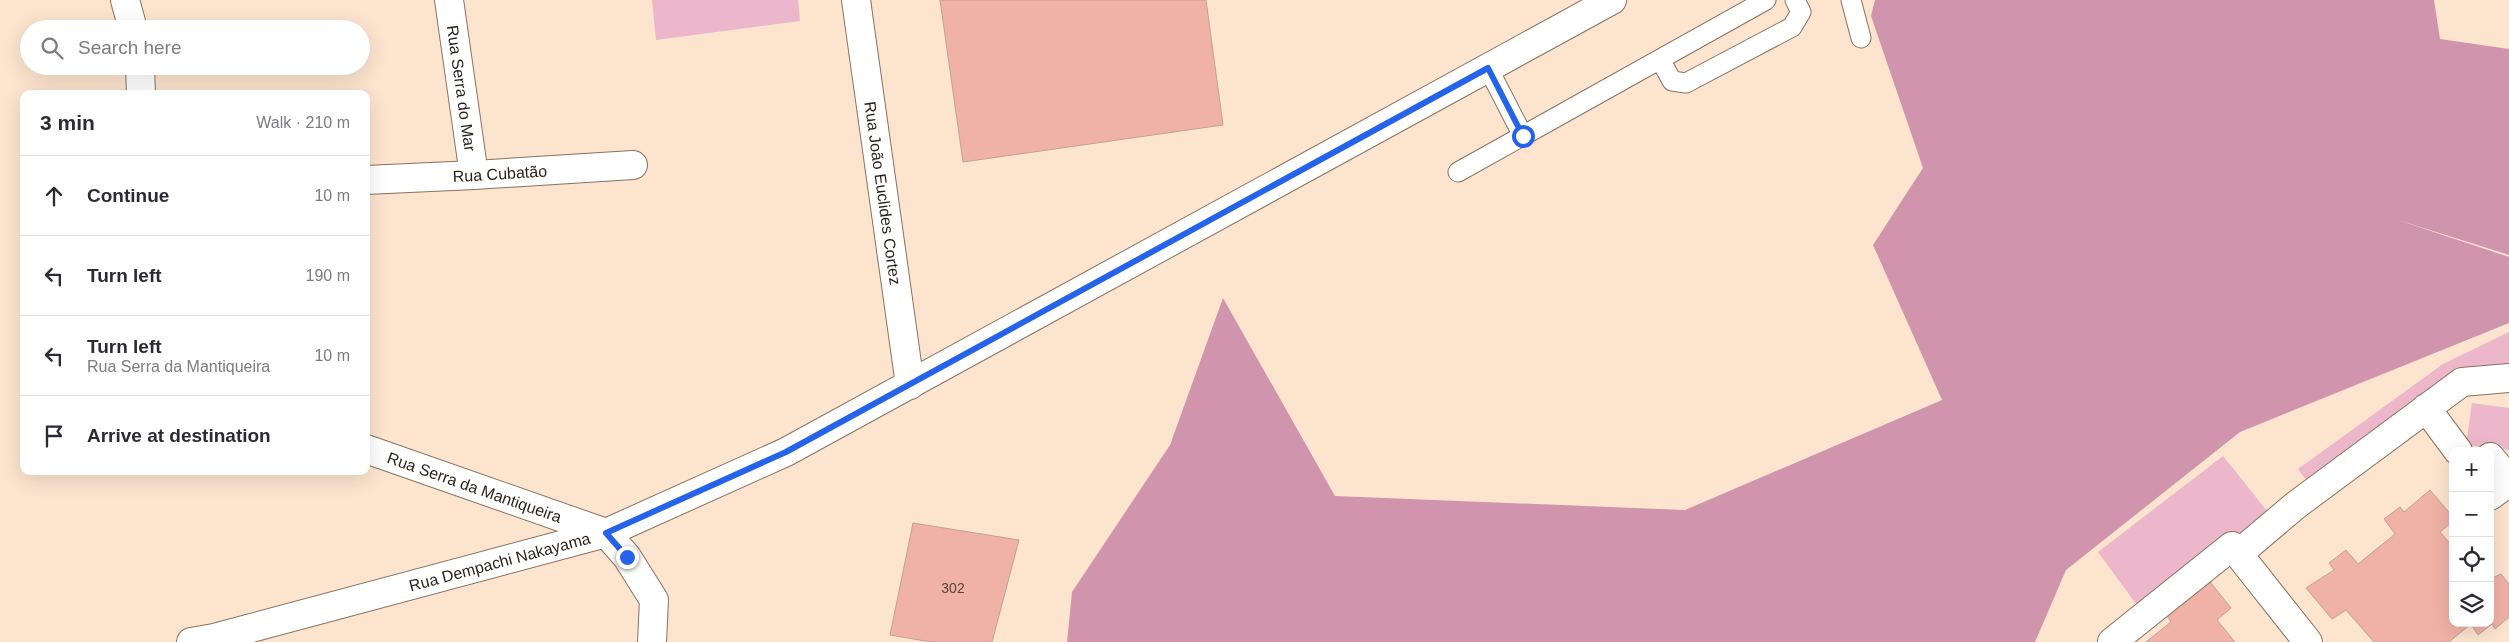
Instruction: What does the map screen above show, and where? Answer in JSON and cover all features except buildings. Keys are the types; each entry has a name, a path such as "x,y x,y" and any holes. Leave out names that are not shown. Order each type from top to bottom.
{"street":[{"path":"125,0 131,20"},
{"name":"Rua Serra do Mar","path":"449,0 474,175"},
{"name":"Rua João Euclides Cortez","path":"856,0 910,386"},
{"name":"Rua Dempachi Nakayama","path":"191,642 214,638 606,533 786,452 910,386 1612,0"},
{"path":"140,75 141,90"},
{"name":"Rua Cubatão","path":"370,180 633,164"},
{"path":"2238,554 2296,505 2462,382 2509,378"},
{"path":"2426,408 2455,447"},
{"name":"Rua Serra da Mantiqueira","path":"370,450 606,533 627,557 654,600 652,642"},
{"path":"2492,492 2503,470"},
{"path":"2112,642 2232,546 2308,642"}],"lane":[{"path":"1458,172 1766,0"},
{"path":"1660,60 1672,81 1686,83 1792,27 1801,12 1795,0"},
{"path":"1851,0 1861,38"},
{"path":"1488,68 1523,136"}],"shaded area":[{"path":"652,0 798,0 800,21 656,40"},
{"path":"1875,0 2434,0 2440,39 2509,49 2509,255 2395,219 2509,257 2509,323 2240,432 2066,570 2035,642 1067,642 1072,592 1170,445 1223,298 1335,496 1685,510 1942,400 1873,245 1923,168 1871,16"},
{"path":"2509,332 2509,373 2459,378 2312,488 2298,469 2443,364"},
{"path":"2472,403 2509,408 2509,450 2466,445"},
{"path":"2223,456 2268,512 2142,612 2098,552"}],"route":[{"path":"627,557 606,533 786,452 910,386 1488,68 1523,136"}]}
